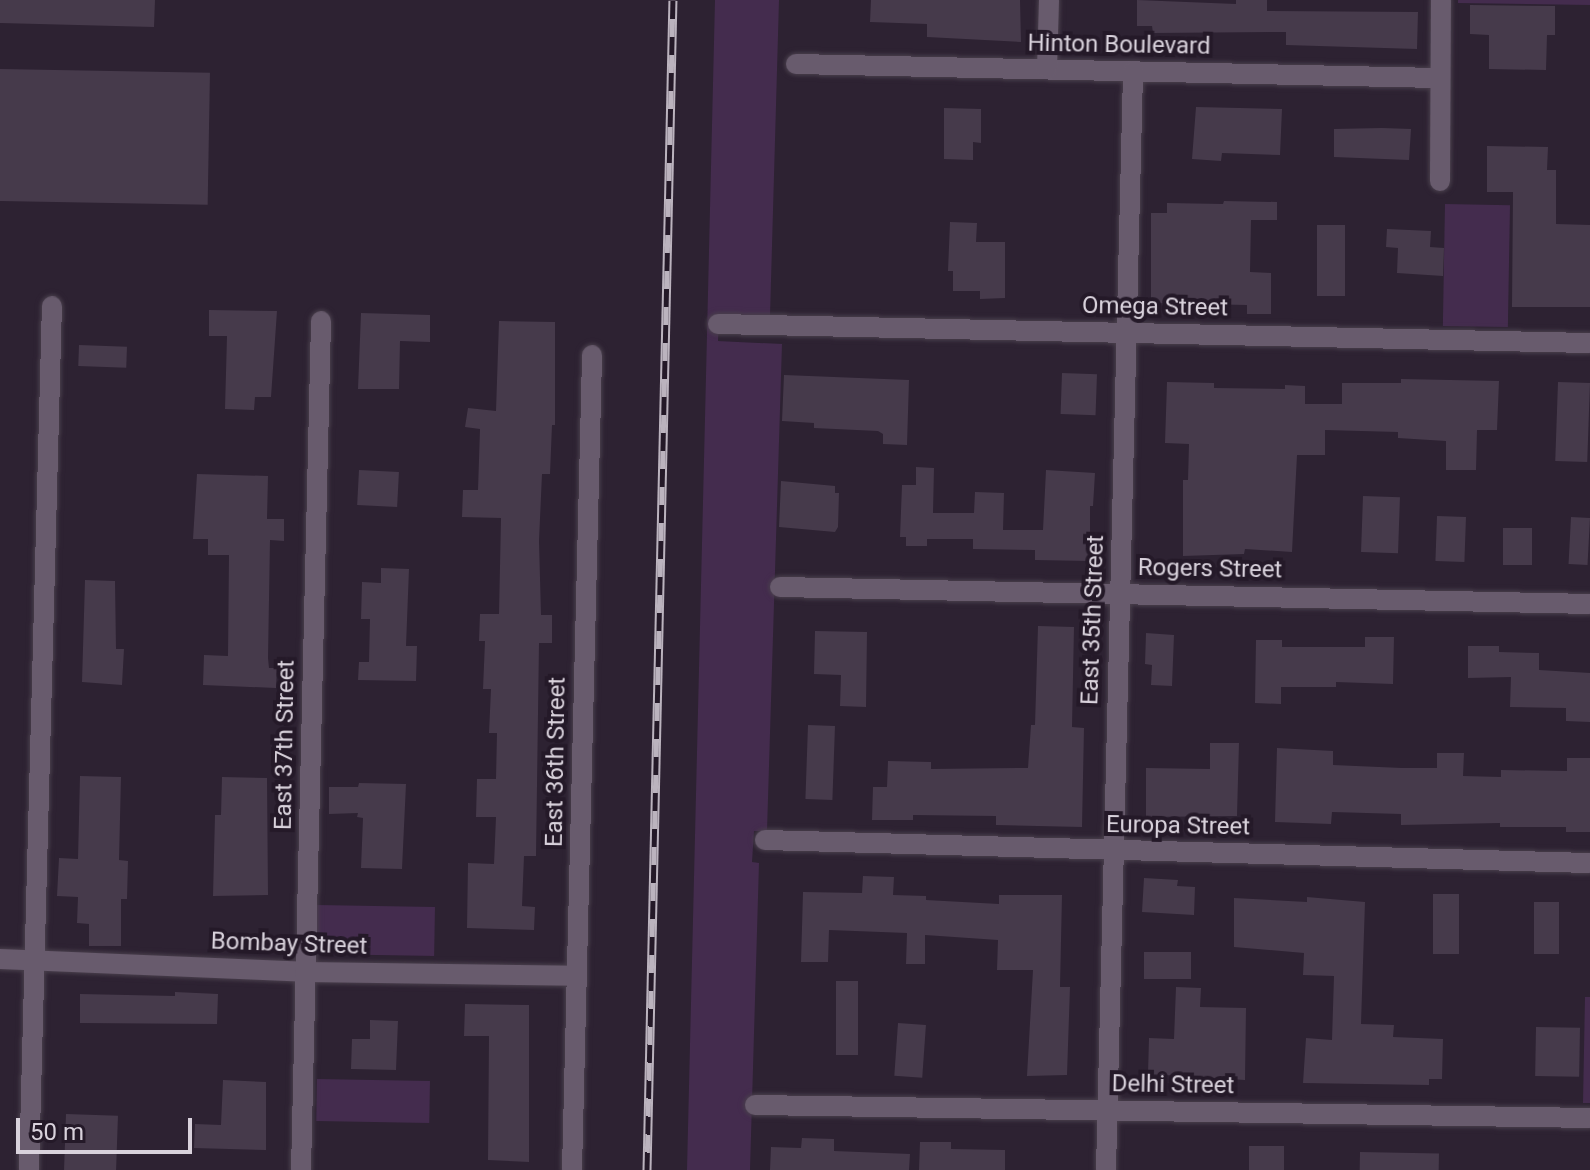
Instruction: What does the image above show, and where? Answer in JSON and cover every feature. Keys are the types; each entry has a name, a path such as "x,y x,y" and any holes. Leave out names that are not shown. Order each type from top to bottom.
{"street":[{"path":"1047,68 1049,0"},
{"path":"1440,181 1441,0"},
{"name":"Hinton Boulevard","path":"796,64 1440,78"},
{"name":"East 35th Street","path":"1106,1170 1133,71"},
{"path":"29,1170 52,306"},
{"name":"East 37th Street","path":"301,1170 321,321"},
{"name":"Omega Street","path":"718,324 1590,343"},
{"name":"East 36th Street","path":"572,1170 592,355"},
{"name":"Rogers Street","path":"780,587 1590,604"},
{"name":"Europa Street","path":"765,840 1590,863"},
{"name":"Bombay Street","path":"0,959 305,972 576,976"},
{"name":"Delhi Street","path":"755,1105 1590,1118"}],"shaded area":[{"path":"715,0 779,0 770,316 719,314 718,341 782,344 767,831 754,831 752,862 759,863 750,1170 687,1170"},
{"path":"1458,0 1590,0 1590,5 1458,3"},
{"path":"1445,204 1510,205 1508,327 1443,326"},
{"path":"317,905 435,907 434,956 316,954"},
{"path":"1585,997 1590,997 1590,1103 1583,1103"},
{"path":"317,1079 430,1081 429,1123 316,1121"}],"building":[{"path":"0,0 155,0 154,27 0,23"},
{"path":"871,0 1020,0 1021,42 927,37 927,24 870,22"},
{"path":"1137,0 1236,4 1236,0 1267,0 1267,11 1418,12 1417,49 1286,45 1286,32 1153,33 1152,26 1137,26"},
{"path":"1470,5 1555,6 1555,35 1547,35 1546,70 1489,69 1489,35 1470,34"},
{"path":"0,69 210,73 208,205 0,201"},
{"path":"1196,107 1282,109 1280,155 1222,153 1221,161 1192,159"},
{"path":"944,108 981,109 981,143 973,142 973,160 944,159"},
{"path":"1334,129 1411,129 1409,160 1334,157"},
{"path":"1487,146 1548,147 1547,170 1556,170 1556,224 1590,225 1590,307 1512,307 1513,192 1487,192"},
{"path":"1224,201 1277,202 1277,220 1251,220 1250,272 1271,273 1271,314 1247,314 1247,305 1151,303 1151,213 1167,213 1167,203 1223,204"},
{"path":"950,222 977,223 976,242 1005,242 1005,298 980,299 980,291 953,291 953,271 948,271"},
{"path":"1317,225 1345,225 1345,296 1317,296"},
{"path":"1387,229 1431,231 1430,247 1444,248 1443,276 1397,273 1398,248 1386,247"},
{"path":"209,310 277,311 271,397 255,397 254,410 225,409 227,336 209,336"},
{"path":"361,313 430,315 430,342 400,341 399,389 358,389"},
{"path":"499,321 555,322 555,425 552,425 550,474 542,474 539,541 541,615 552,615 552,643 539,643 536,856 524,856 522,906 535,907 534,930 467,928 468,863 494,864 496,817 476,817 477,779 496,779 497,733 489,733 491,689 483,689 485,641 479,641 480,614 499,614 501,518 462,517 463,490 478,490 480,429 465,427 468,408 496,411"},
{"path":"79,345 127,347 126,368 78,366"},
{"path":"1062,373 1097,374 1096,415 1061,414"},
{"path":"784,375 909,380 907,445 883,444 883,434 878,431 814,428 814,423 782,421"},
{"path":"1401,379 1499,381 1497,430 1477,430 1476,470 1446,470 1446,441 1398,438 1398,432 1325,430 1325,455 1297,455 1292,552 1245,549 1244,554 1183,556 1183,480 1188,480 1189,444 1165,443 1167,382 1214,383 1214,388 1285,389 1285,385 1305,386 1305,404 1342,404 1342,383 1401,383"},
{"path":"1558,382 1590,383 1587,462 1555,461"},
{"path":"916,467 934,468 933,513 974,513 975,492 1004,493 1003,530 1043,530 1046,470 1095,473 1093,506 1090,506 1090,561 1035,560 1035,550 973,549 973,539 927,539 927,546 906,546 906,537 900,537 902,485 916,485"},
{"path":"359,470 399,472 397,507 357,505"},
{"path":"197,474 268,476 267,519 284,519 284,541 270,540 268,658 269,668 277,668 276,688 203,685 204,655 228,656 229,555 208,555 208,539 193,539"},
{"path":"781,481 835,486 835,493 839,493 838,527 835,532 779,527"},
{"path":"1363,496 1400,497 1398,553 1361,552"},
{"path":"1437,516 1466,517 1464,562 1435,561"},
{"path":"1571,517 1590,518 1588,565 1569,564"},
{"path":"1503,528 1532,528 1532,565 1503,565"},
{"path":"381,568 409,569 406,646 417,646 416,681 358,680 359,662 369,662 370,619 361,619 362,582 381,583"},
{"path":"85,580 115,581 116,649 124,649 122,685 82,682"},
{"path":"1038,626 1074,627 1072,727 1084,728 1082,827 996,825 996,816 913,815 913,820 872,820 873,787 887,787 888,761 931,762 931,769 1028,768 1031,725 1035,725"},
{"path":"815,631 867,632 866,707 840,706 841,675 814,674"},
{"path":"1146,633 1174,635 1172,686 1151,685 1152,665 1145,664"},
{"path":"1365,637 1394,637 1393,684 1336,682 1336,687 1281,687 1281,704 1255,703 1256,640 1282,640 1282,647 1365,647"},
{"path":"1468,646 1499,646 1499,652 1539,653 1539,670 1590,673 1590,722 1566,721 1566,708 1510,707 1511,677 1468,678"},
{"path":"808,725 835,726 832,800 805,799"},
{"path":"1210,743 1239,743 1237,816 1146,817 1146,768 1210,769"},
{"path":"1277,748 1333,751 1333,765 1402,768 1437,768 1437,753 1464,753 1463,776 1501,777 1501,770 1567,771 1567,758 1590,758 1590,832 1566,832 1566,827 1500,827 1500,823 1401,825 1401,814 1332,812 1331,824 1275,822"},
{"path":"80,776 121,777 119,860 128,861 127,899 121,899 121,946 89,946 89,924 77,923 78,897 57,896 59,858 78,859"},
{"path":"222,777 267,778 268,895 213,896 215,815 221,815"},
{"path":"359,783 406,784 402,869 361,868 363,818 357,817 358,813 329,814 329,787 358,787"},
{"path":"863,876 894,877 893,895 926,896 926,900 999,904 999,895 1062,895 1060,987 1070,987 1067,1075 1027,1076 1033,970 997,970 998,940 925,935 925,964 906,964 907,933 829,930 828,962 801,962 803,892 862,893"},
{"path":"1144,878 1178,880 1177,886 1195,887 1194,915 1142,912"},
{"path":"1433,894 1459,894 1459,954 1433,954"},
{"path":"1307,897 1365,902 1361,1024 1394,1025 1393,1037 1443,1039 1442,1079 1429,1079 1429,1085 1303,1083 1306,1038 1332,1040 1334,976 1303,975 1304,953 1234,947 1234,898 1307,902"},
{"path":"1534,902 1559,902 1559,954 1534,954"},
{"path":"1144,952 1191,952 1191,979 1144,979"},
{"path":"836,981 858,981 858,1055 836,1055"},
{"path":"1176,987 1201,988 1200,1007 1246,1008 1245,1080 1148,1074 1149,1038 1174,1039"},
{"path":"175,992 218,994 217,1024 80,1023 80,994 175,996"},
{"path":"465,1004 529,1005 529,1162 488,1160 489,1036 464,1036"},
{"path":"370,1020 398,1021 396,1070 351,1069 352,1039 370,1039"},
{"path":"898,1023 926,1025 922,1078 894,1076"},
{"path":"1536,1027 1580,1028 1579,1077 1535,1076"},
{"path":"223,1080 266,1082 266,1150 194,1148 195,1124 221,1125"},
{"path":"66,1114 118,1116 116,1170 64,1170"},
{"path":"802,1138 834,1139 834,1151 910,1154 909,1170 770,1170 771,1147 801,1148"},
{"path":"920,1142 951,1142 951,1149 1005,1150 1005,1170 919,1170"},
{"path":"1249,1146 1284,1146 1284,1170 1249,1170"},
{"path":"1360,1152 1439,1153 1439,1170 1360,1170"}],"railway":[{"path":"647,1170 673,0"}]}
